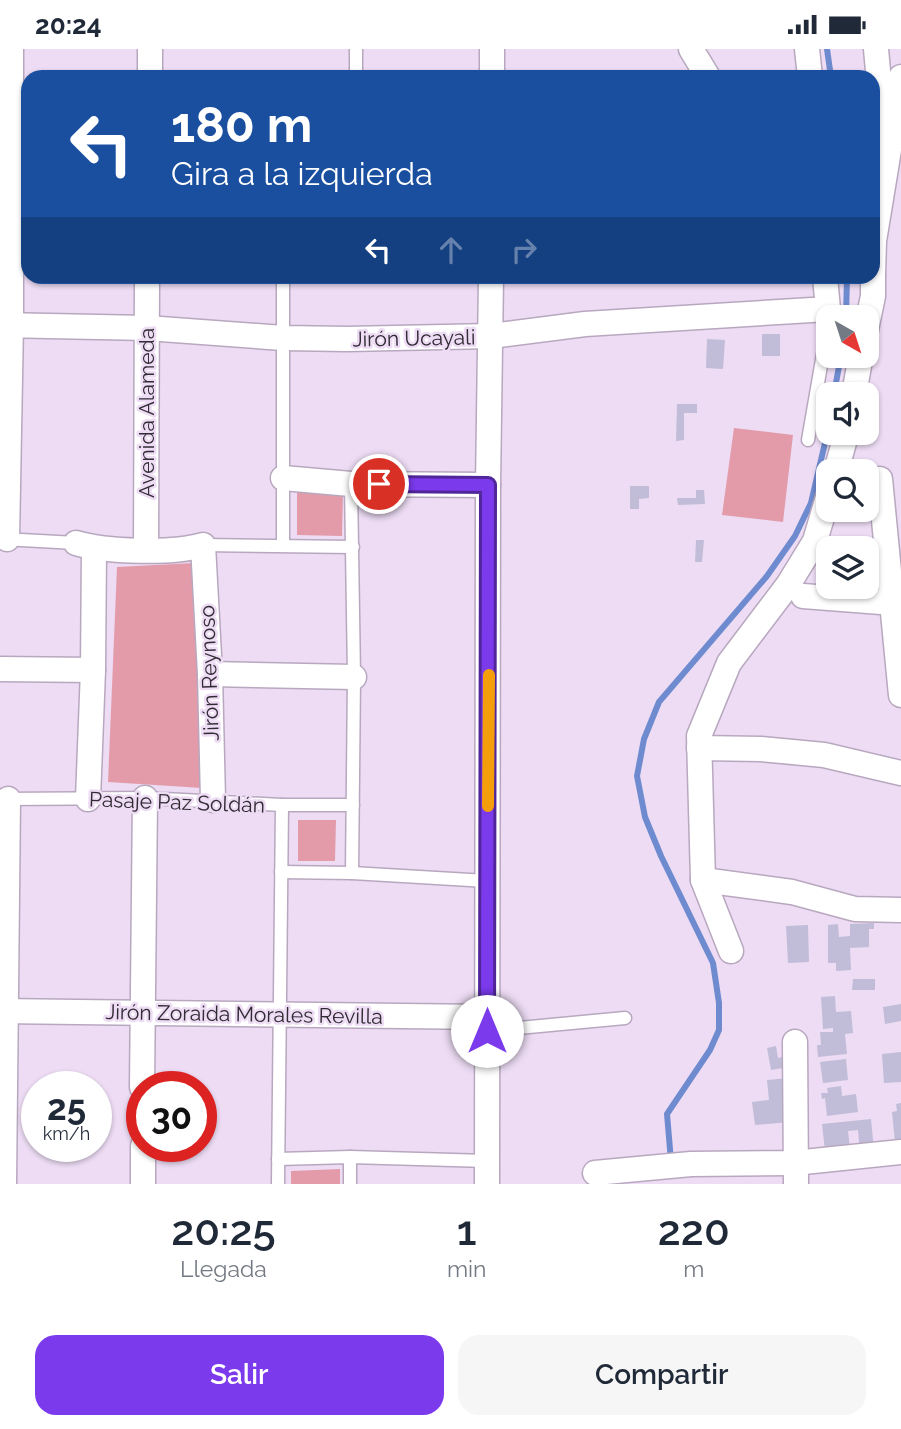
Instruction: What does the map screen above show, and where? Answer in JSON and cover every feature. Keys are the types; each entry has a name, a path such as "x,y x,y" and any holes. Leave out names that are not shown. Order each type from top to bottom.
{"street":[{"path":"4,539 11,49"},
{"path":"150,49 150,70"},
{"path":"492,49 492,70"},
{"path":"691,49 704,70"},
{"path":"807,49 809,70"},
{"path":"876,49 878,70"},
{"path":"880,207 901,77"},
{"path":"880,93 892,140"},
{"name":"Avenida Alameda","path":"146,550 147,284"},
{"path":"487,1173 491,284"},
{"path":"826,284 828,305"},
{"path":"871,305 873,284"},
{"name":"Jirón Ucayali","path":"6,324 146,328 283,338 347,339 491,336 585,324 816,310"},
{"path":"283,478 351,484 488,485"},
{"path":"880,479 901,695"},
{"path":"731,951 702,880 699,736 729,663 788,586 815,541 821,522"},
{"path":"88,799 93,670 85,546 146,550 194,548 203,545"},
{"name":"Jirón Reynoso","path":"203,545 213,800"},
{"path":"803,596 894,603"},
{"path":"0,669 93,670"},
{"path":"210,674 354,677"},
{"path":"699,748 761,749 824,755 901,773"},
{"path":"142,1071 145,798"},
{"path":"4,799 4,1184"},
{"path":"702,880 792,892 855,909 901,910"},
{"name":"Jirón Zoraida Morales Revilla","path":"3,1011 280,1015 487,1024"},
{"path":"794,1042 795,1173"},
{"path":"603,1173 691,1164 795,1173 901,1152"},
{"path":"143,1162 143,1184"}],"lane":[{"path":"356,49 356,70"},
{"path":"283,284 283,545"},
{"path":"808,440 821,368"},
{"path":"351,484 354,677 352,873"},
{"path":"4,539 85,546"},
{"path":"203,545 353,547"},
{"name":"Pasaje Paz Soldán","path":"4,799 145,798 282,805 353,805"},
{"path":"278,1184 282,805"},
{"path":"281,872 487,881"},
{"name":"Jirón Zoraida Morales Revilla","path":"487,1024 625,1018"},
{"path":"278,1160 350,1157 487,1173"},
{"path":"350,1157 350,1184"}],"shaded area":[{"path":"734,428 793,435 783,522 722,515"},
{"path":"297,493 343,493 342,536 297,535"},
{"path":"194,563 202,788 108,782 117,567"},
{"path":"298,820 336,820 335,861 298,861"},
{"path":"340,1169 340,1184 291,1184 291,1171"}],"building":[{"path":"762,334 780,334 780,356 762,356"},
{"path":"707,339 725,340 723,369 706,368"},
{"path":"677,404 697,404 697,413 684,413 684,440 676,441"},
{"path":"630,486 649,486 649,498 639,499 639,509 630,509"},
{"path":"696,490 704,490 705,504 678,505 677,498 696,498"},
{"path":"696,540 704,540 702,562 695,562"},
{"path":"874,923 874,929 869,929 869,947 850,948 851,970 836,971 836,963 828,963 828,925 838,924 839,937 850,936 850,924"},
{"path":"808,925 809,962 788,963 786,926"},
{"path":"853,979 875,979 875,990 852,990"},
{"path":"835,996 836,1012 851,1011 853,1033 845,1034 847,1054 818,1057 820,1032 833,1032 833,1028 823,1029 821,997"},
{"path":"901,1004 901,1021 885,1024 883,1007"},
{"path":"776,1046 778,1058 782,1057 783,1068 771,1070 767,1048"},
{"path":"901,1052 901,1082 884,1083 882,1054"},
{"path":"846,1059 848,1080 823,1083 820,1062"},
{"path":"789,1078 790,1122 755,1125 752,1102 769,1100 767,1080"},
{"path":"841,1086 842,1096 856,1094 858,1112 827,1116 825,1098 822,1099 821,1093 828,1093 827,1088"},
{"path":"901,1103 901,1141 895,1142 892,1112 897,1111 896,1104"},
{"path":"871,1119 874,1150 860,1152 858,1130 848,1131 850,1149 825,1151 822,1124"}],"waterway":[{"path":"827,49 830,70"},
{"path":"846,305 847,284"},
{"path":"836,382 839,368"},
{"path":"671,1161 667,1114 710,1050 719,1030 719,1003 713,963 645,817 637,776 644,739 659,702 767,576 795,536 811,503 825,445"}],"slow traffic":[{"path":"488,806 489,675"}],"route":[{"path":"379,484 488,485 487,1031"}]}
